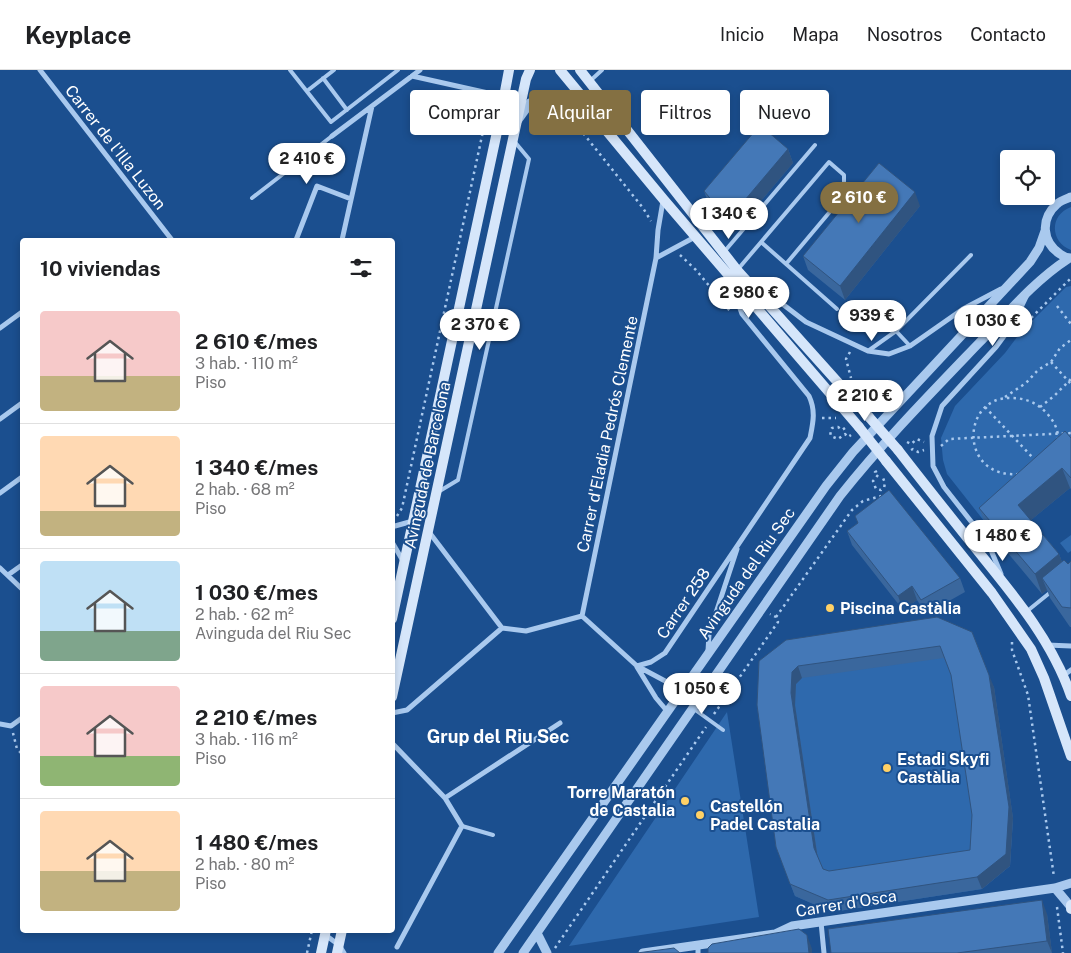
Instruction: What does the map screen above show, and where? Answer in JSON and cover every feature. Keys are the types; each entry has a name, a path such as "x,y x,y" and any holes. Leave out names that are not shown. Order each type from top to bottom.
{"main road":[{"name":"Avinguda de Barcelona","path":"395,605 509,70"},
{"name":"Avinguda de Barcelona","path":"519,113 530,70"},
{"path":"560,70 577,90"},
{"path":"580,70 723,253 732,272 859,427 881,465 992,593 1031,650 1044,678 1071,756"},
{"name":"Avinguda de Barcelona","path":"395,683 514,135"},
{"path":"610,135 695,237 873,414 901,447 1004,584 1067,672 1071,696"},
{"path":"321,953 324,933"},
{"path":"340,950 342,933"}],"street":[{"name":"Carrer de l'Illa Luzon","path":"40,70 170,238"},
{"path":"332,136 416,72 478,90"},
{"name":"Avinguda de Barcelona","path":"519,118 529,104"},
{"path":"342,238 372,106"},
{"path":"297,238 317,186 351,199"},
{"name":"Avinguda del Riu Sec","path":"498,953 826,486 853,452 1030,262 1039,248 1045,231 1047,215 1058,202 1071,197"},
{"name":"Carrer d'Eladia Pedrós Clemente","path":"582,616 656,258 658,230 664,200"},
{"path":"1045,231 1052,249 1069,259"},
{"path":"656,258 695,237"},
{"name":"Avinguda del Riu Sec","path":"523,953 840,496 906,420 1044,276 1069,259"},
{"path":"732,272 806,322 868,351 889,354 910,346 963,310 1010,284"},
{"path":"732,272 742,314 809,396 814,405 814,417"},
{"path":"1004,584 988,544 944,487 933,466 932,436 942,406 996,347 1013,324 1029,292"},
{"path":"0,328 20,313"},
{"path":"0,419 20,404"},
{"name":"Carrer 258","path":"637,666 651,662 665,652 810,438 814,417"},
{"path":"0,493 20,478"},
{"path":"978,530 993,517"},
{"path":"395,526 414,521"},
{"path":"428,531 502,628 526,631 582,616 637,666 667,682 686,684"},
{"name":"Carrer 258","path":"708,652 709,634 740,541"},
{"path":"395,548 404,564"},
{"path":"8,575 20,566"},
{"path":"0,568 20,587"},
{"path":"395,712 407,710 502,628"},
{"path":"1048,645 1071,646"},
{"path":"637,666 656,698 667,711"},
{"path":"0,724 11,726 20,719"},
{"path":"445,798 560,723"},
{"path":"395,746 445,798 462,826 397,947"},
{"name":"Carrer d'Osca","path":"643,953 698,949 775,934 792,926 1055,888 1071,883"},
{"path":"1055,888 1071,907"},
{"path":"821,922 824,953"},
{"path":"325,933 340,950"},
{"path":"537,933 547,953"}],"lane":[{"path":"290,70 331,122 398,70"},
{"path":"307,91 334,70"},
{"path":"589,82 602,70"},
{"path":"323,78 347,110"},
{"path":"252,198 332,136"},
{"path":"436,494 458,480 529,159 513,139"},
{"path":"723,253 815,145"},
{"path":"732,272 761,242 829,162 844,175 844,195 786,264"},
{"path":"761,242 837,309"},
{"path":"868,351 896,331 971,255"},
{"path":"896,331 910,346"},
{"path":"1025,613 1056,588"},
{"path":"693,708 723,730"},
{"path":"462,826 493,835"}],"path":[{"path":"395,522 402,508 482,135"},
{"path":"1020,330 1071,278"},
{"path":"1057,306 1071,324"},
{"path":"1024,473 1006,475 990,468 978,455 972,438 975,421 985,407 1026,383 1038,370 1051,362 1060,348 1071,340"},
{"path":"853,345 846,359 851,378 856,385"},
{"path":"1040,407 1070,381 1051,362"},
{"path":"866,397 871,403 873,401 870,396 871,391 875,389 879,390 882,397 877,404 880,407 873,414"},
{"path":"1004,397 1023,398 1040,407 1051,418 1059,433 1058,441"},
{"path":"985,407 1039,464"},
{"path":"814,417 837,418 845,428 842,430 838,427 832,428 830,436 835,439 845,434 848,437 851,435"},
{"path":"932,454 949,439 1071,432"},
{"path":"901,447 907,441 911,444 917,439 925,443 923,450 918,452 913,448 910,451 914,456"},
{"path":"872,473 881,465"},
{"path":"881,465 876,472 878,475 873,481 876,489 881,490 884,488 886,482 883,478 885,476"},
{"path":"776,617 852,510 863,501 885,495"},
{"path":"552,953 778,622 776,617 770,614 771,610"},
{"path":"1012,641 1012,650 1028,695 1064,953"},
{"path":"11,726 17,749 20,752"},
{"path":"307,953 311,933"}],"shaded area":[{"path":"1071,207 1071,250 1059,241 1055,228 1059,216"},
{"path":"1071,286 1071,451 988,526 947,474 943,460 941,438 955,406 1005,353 1020,333 1066,287"},
{"path":"1071,535 1071,551 1068,553 1060,543"},
{"name":"Estadi Skyfi Castàlia","path":"942,629 1013,818 1010,866 982,889 832,912 795,896 781,859 790,652"},
{"name":"Castellón Padel Castalia","path":"727,712 759,917 569,946"}],"building":[{"path":"752,135 772,135 788,149 728,220 704,191"},
{"path":"879,163 915,192 840,286 803,256"},
{"path":"1065,431 1071,438 1071,478 1062,468 1018,505 1059,554 1035,574 979,508"},
{"path":"889,490 960,578 921,600 912,586 898,596 847,531 858,523 855,516"},
{"path":"1064,560 1068,564 1071,561 1071,608 1062,607 1042,578"},
{"path":"937,617 972,632 989,675 1009,807 1006,854 977,877 828,900 790,884 776,847 757,705 759,661 786,640","holes":["940,646 951,675 972,815 970,850 829,871 823,869 814,848 791,693 792,672 798,666"]},
{"path":"1042,900 1047,941 957,953 831,953 828,929"},
{"path":"799,929 807,935 809,953 708,953 708,948 712,944"},
{"path":"674,948 680,953 637,953"}],"place":[{"name":"Piscina Castàlia","path":"830,608"},
{"name":"Estadi Skyfi Castàlia","path":"887,768"},
{"name":"Torre Maratón de Castalia","path":"685,801"},
{"name":"Castellón Padel Castalia","path":"700,815"}],"district":[{"name":"Grup del Riu Sec","path":"498,737"}]}
